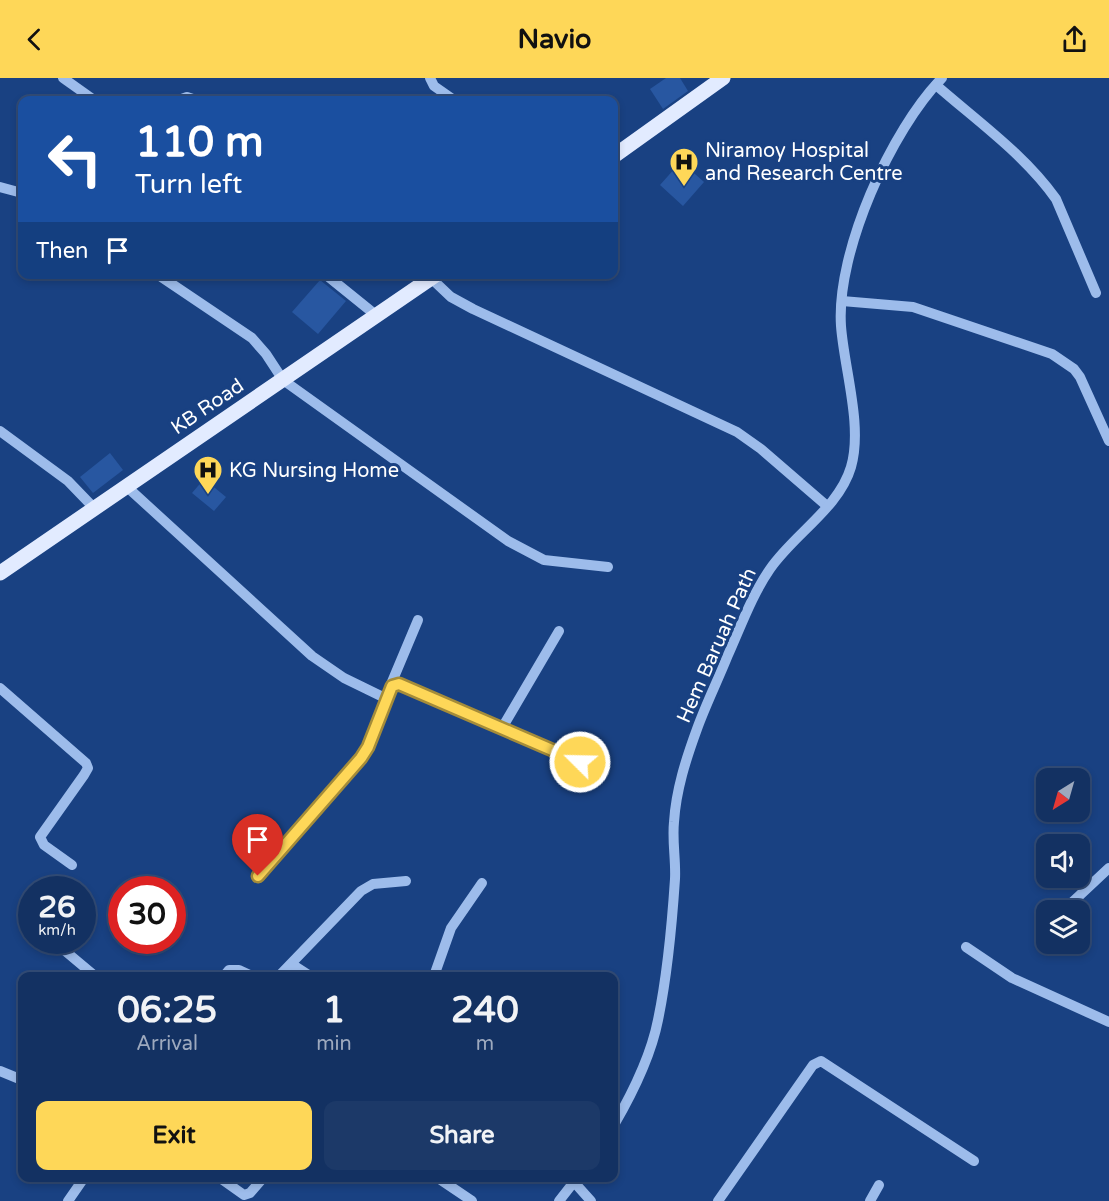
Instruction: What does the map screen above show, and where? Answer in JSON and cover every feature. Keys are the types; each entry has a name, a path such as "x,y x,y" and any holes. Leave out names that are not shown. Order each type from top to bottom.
{"main road":[{"path":"618,153 723,78"},
{"name":"KB Road","path":"0,573 431,279"}],"street":[{"path":"63,78 88,96"},
{"path":"430,78 434,86 448,96"},
{"path":"939,81 1027,164 1056,199 1096,293"},
{"name":"Hem Baruah Path","path":"618,1117 639,1075 658,1022 674,885 675,814 679,788 692,741 760,585 781,555 827,506 846,479 853,456 853,421 841,324 842,301 853,237 866,203 900,138 939,81"},
{"path":"0,187 18,192"},
{"path":"164,279 252,338 283,380 526,552 544,560 608,567"},
{"path":"331,279 377,316"},
{"path":"436,279 451,297 473,309 737,432 761,449 827,506"},
{"path":"842,301 913,308 1052,354 1074,369 1080,377 1109,441"},
{"path":"0,431 68,481 95,509"},
{"path":"126,486 312,656 344,678 387,694"},
{"path":"258,876 361,758 368,747 418,620"},
{"path":"501,728 559,631"},
{"path":"387,694 399,684 580,762"},
{"path":"0,688 87,763 88,768 84,775 40,837 44,845 72,866"},
{"path":"1075,900 1109,868"},
{"path":"284,972 361,891 373,884 406,881"},
{"path":"435,972 451,928 482,883"},
{"path":"966,947 1022,983 1109,1022"},
{"path":"69,954 90,972"},
{"path":"292,965 303,972"},
{"path":"228,972 234,969 242,972"},
{"path":"718,1201 813,1065 821,1060 974,1161"},
{"path":"0,1071 18,1078"},
{"path":"68,1201 81,1182"},
{"path":"226,1182 244,1195 250,1193 260,1182"},
{"path":"444,1182 472,1201"},
{"path":"559,1201 574,1182"},
{"path":"577,1182 591,1201"},
{"path":"870,1201 879,1185"}],"building":[{"path":"666,78 680,78 688,91 663,109 650,89"},
{"path":"686,166 704,182 683,206 660,185 676,167 681,171"},
{"path":"320,280 346,301 318,334 292,312"},
{"path":"110,453 123,470 93,493 80,477"},
{"path":"204,479 226,497 214,511 192,493"}],"place":[{"name":"Niramoy Hospital and Research Centre","path":"684,188"},
{"name":"KG Nursing Home","path":"208,496"}],"route":[{"path":"258,876 361,758 368,747 385,698 392,686 399,684 580,762"}]}
